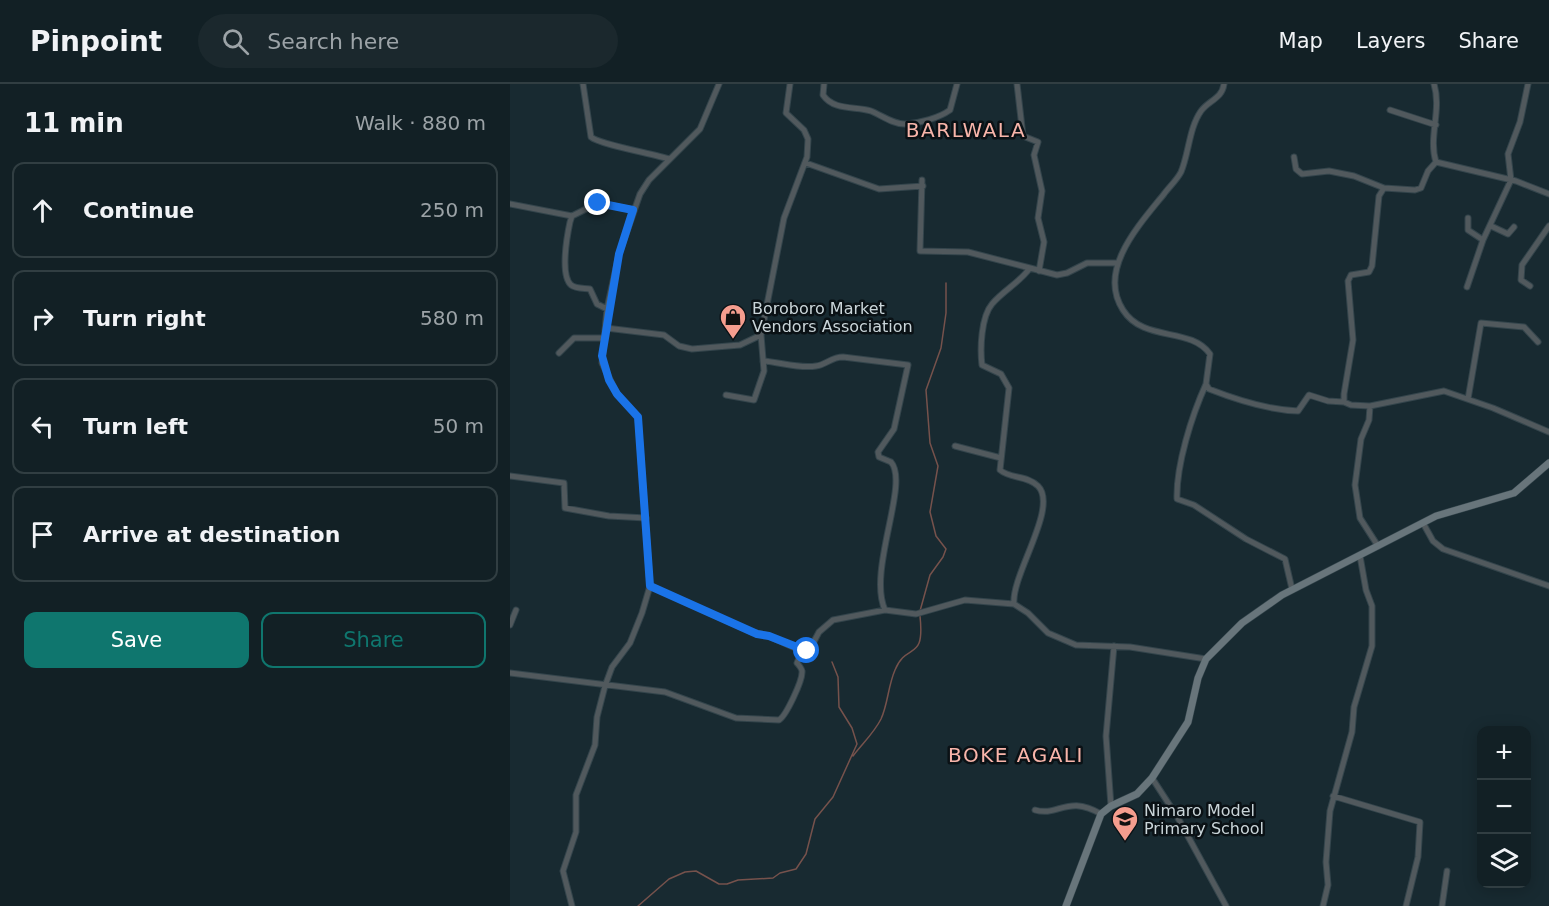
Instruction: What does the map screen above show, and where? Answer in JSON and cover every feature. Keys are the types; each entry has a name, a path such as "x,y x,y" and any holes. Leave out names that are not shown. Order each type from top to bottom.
{"street":[{"path":"582,84 591,137 601,142 634,148 669,159"},
{"path":"573,906 563,871 576,832 576,795 595,745 597,717 605,686 612,667 630,643 650,586 638,417 622,400 609,380 602,363 608,309 619,254 633,210 649,180 700,129 718,84"},
{"path":"726,395 754,400 764,371 761,335 784,218 806,163 808,139 804,130 786,113 790,84"},
{"path":"824,84 824,95 830,101 848,108 866,110 906,124 941,116 950,110 957,84"},
{"path":"1017,84 1023,136 1038,142 1034,155 1042,191 1038,218 1044,242 1039,271"},
{"path":"1224,84 1220,95 1201,112 1180,173 1138,227 1118,263 1114,276 1114,295 1133,322 1152,332 1186,339 1207,349 1210,361 1206,384 1184,450 1177,499 1194,505 1246,539 1285,559 1292,590"},
{"path":"1294,157 1296,169 1302,174 1329,171 1364,179 1384,188 1415,190 1422,188 1428,171 1436,162 1434,147 1438,115 1434,84"},
{"path":"1467,287 1483,240 1511,180 1508,154 1520,122 1527,84"},
{"path":"1390,110 1436,125"},
{"path":"1436,162 1511,180 1549,194"},
{"path":"806,163 879,189 923,183 920,250 968,252 1063,275 1087,263 1118,263"},
{"path":"1344,402 1353,340 1348,280 1351,275 1368,272 1372,266 1379,195 1384,188"},
{"path":"510,204 572,216 598,203 633,210"},
{"path":"572,216 565,260 568,280 576,287 591,289 597,304 608,309"},
{"path":"1468,218 1468,230 1483,240"},
{"path":"1491,226 1509,234 1514,226"},
{"path":"1530,286 1521,280 1522,265 1549,226"},
{"path":"1014,604 1015,592 1045,504 1040,488 1035,483 1000,470 1009,388 1001,375 982,365 984,328 992,304 1020,281 1030,268"},
{"path":"1468,399 1481,323 1524,327 1538,342"},
{"path":"606,328 664,335 679,346 692,349 740,345 761,335"},
{"path":"560,353 574,338 604,338"},
{"path":"763,361 794,367 814,367 832,357 849,357 908,364 896,423 891,435 879,446 878,455 891,462 896,471 893,509 878,585 885,610"},
{"path":"1206,384 1209,389 1274,409 1298,411 1309,395 1328,401 1370,406 1439,391 1468,399 1549,432"},
{"path":"1370,406 1369,420 1361,440 1355,485 1360,518 1378,546"},
{"path":"955,446 1001,458"},
{"path":"1066,906 1101,814 1111,806 1137,794 1152,778 1188,722 1198,678 1206,659 1242,623 1273,600 1423,523 1514,493 1549,463"},
{"path":"510,476 564,483 565,508 609,516 646,518"},
{"path":"1423,523 1433,542 1443,549 1549,586"},
{"path":"1323,906 1328,885 1326,862 1330,811 1352,732 1354,707 1372,646 1372,606 1366,590 1360,556"},
{"path":"650,586 757,634 769,636 802,651 810,649 819,632 833,620 885,610 916,614 965,600 1014,604 1028,612 1043,629 1056,638 1085,647 1114,646 1206,659"},
{"path":"510,625 516,610"},
{"path":"1111,806 1106,736 1114,646"},
{"path":"510,674 587,681 605,686 665,692 736,718 779,720 787,713 801,676 801,668 796,663 802,651"},
{"path":"1152,778 1178,818 1226,906"},
{"path":"1334,796 1420,822 1418,857 1406,906"},
{"path":"1035,810 1043,812 1072,804 1101,814"},
{"path":"1442,906 1447,871"}],"waterway":[{"path":"920,611 930,575 946,549 936,536 930,512 938,466 930,443 926,390 941,348 946,313 946,283"},
{"path":"853,756 881,719 893,676 900,661 914,650 920,640 920,616"},
{"path":"638,906 669,879 685,872 696,871 719,884 727,884 738,880 773,878 780,873 796,869 806,854 815,819 833,797 857,744 852,728 839,707 838,677 832,662"}],"place":[{"name":"Boroboro Market Vendors Association","path":"733,340"},
{"name":"Nimaro Model Primary School","path":"1125,842"}],"district":[{"name":"BARLWALA","path":"966,130"},
{"name":"BOKE AGALI","path":"1016,755"}],"route":[{"path":"598,203 611,203 633,210 619,254 608,309 602,363 617,394 638,417 650,586 757,634 769,636 802,651 807,651"}]}
